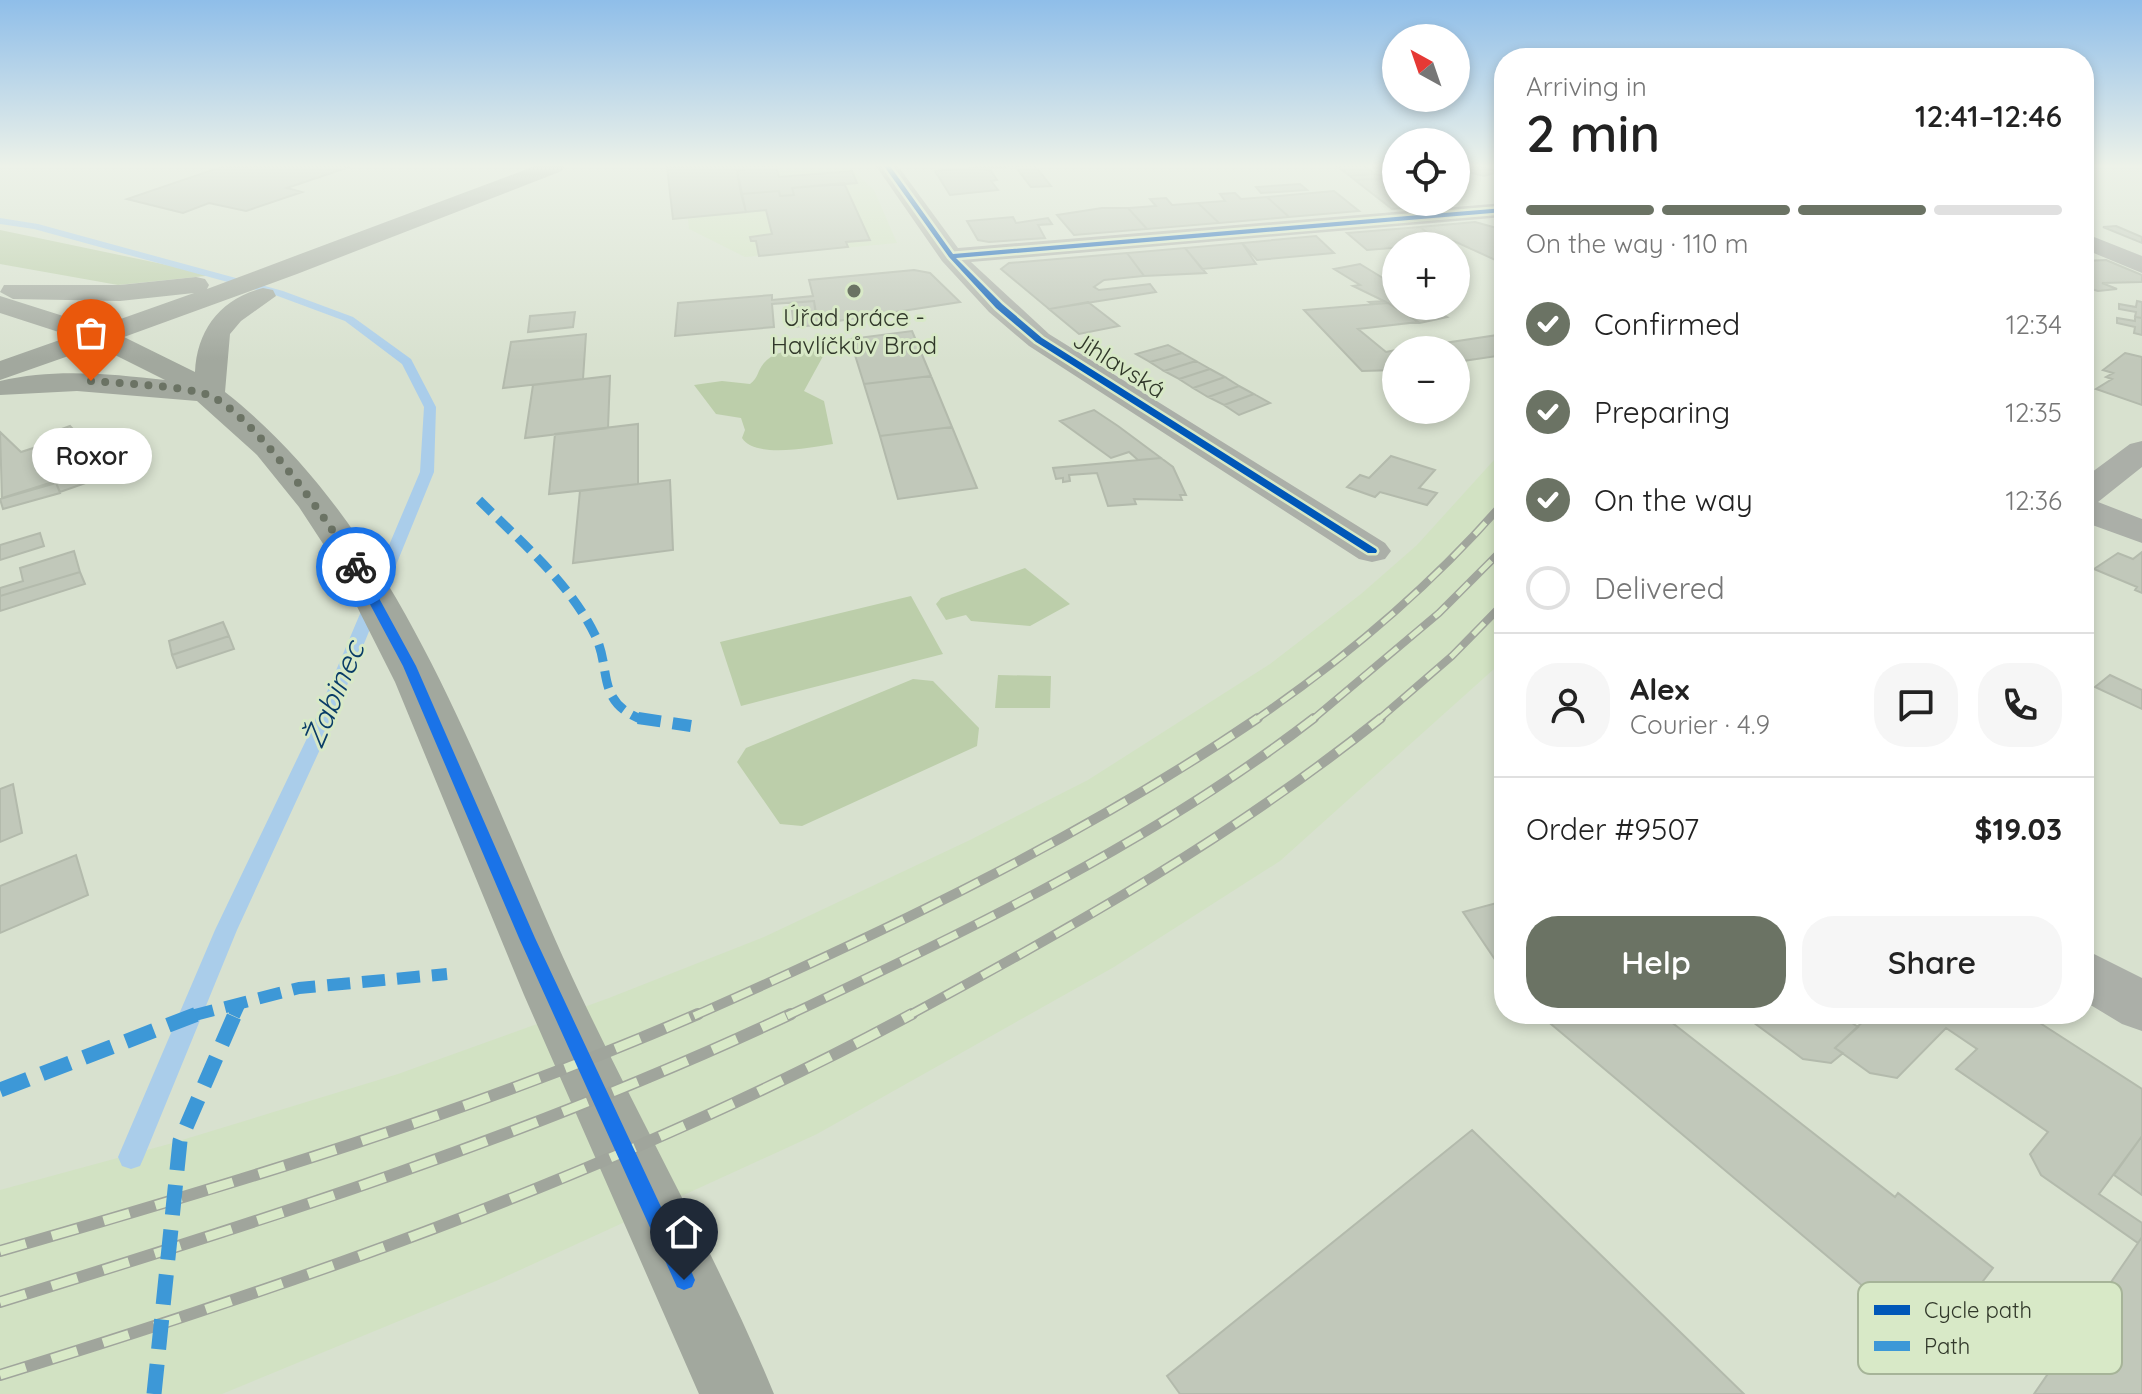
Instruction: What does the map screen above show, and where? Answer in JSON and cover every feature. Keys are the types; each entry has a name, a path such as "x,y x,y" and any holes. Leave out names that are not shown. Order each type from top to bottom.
{"main road":[{"path":"0,371 104,337 386,231"},
{"path":"0,290 144,292 200,284 288,270 386,231"},
{"path":"209,395 211,345 220,323 288,270"},
{"path":"0,304 104,337 209,395 269,448 341,541 410,666 527,938 737,1394"},
{"path":"0,389 44,382 113,383 209,395"}],"street":[{"name":"Jihlavská","path":"933,231 951,256 999,306 1039,340 1372,551"},
{"path":"951,256 1251,231"},
{"path":"2094,244 2142,265"},
{"path":"2094,487 2142,451"},
{"path":"2094,513 2142,532"},
{"path":"2094,978 2142,1007"}],"shaded area":[{"path":"0,231 5,231 215,275 118,285 0,264"},
{"path":"693,231 892,231 897,243 745,257"},
{"path":"827,349 804,391 824,401 833,444 771,450 749,444 742,438 745,430 741,418 716,414 694,385 722,381 750,384 764,363 777,354"},
{"path":"1494,460 1494,669 1280,861 1114,967 817,1134 496,1281 222,1394 0,1394 0,1190 169,1144 398,1074 609,998 764,937 970,840 1088,780 1270,664 1361,594 1417,545"},
{"path":"1025,568 1070,604 1030,626 971,621 966,615 946,620 936,604 941,598"},
{"path":"911,596 943,654 741,706 720,642"},
{"path":"998,675 1051,676 1050,708 995,708"},
{"path":"913,679 933,681 979,728 977,746 802,826 780,824 737,762 746,748"}],"building":[{"path":"771,231 866,231 870,240 846,242 848,247 759,256 756,241 751,241 750,237 772,234"},
{"path":"973,231 1041,231 1045,238 989,242 978,240"},
{"path":"1071,231 1122,231 1074,235"},
{"path":"1371,231 1426,232 1382,232 1382,249 1367,250 1347,233"},
{"path":"1425,231 1494,231 1494,259 1470,248 1470,232"},
{"path":"2113,231 2128,231 2142,237 2142,243"},
{"path":"1316,236 1334,253 1257,260 1242,243"},
{"path":"1242,243 1256,264 1202,269 1185,248"},
{"path":"1185,248 1206,273 1144,276 1127,253"},
{"path":"1127,253 1144,276 1104,280 1094,287 1099,290 1150,284 1156,292 1049,309 1001,269 1009,263"},
{"path":"2106,260 2142,275 2142,282 2102,283 2117,289 2094,290 2094,261"},
{"path":"1360,264 1382,277 1382,300 1353,286 1360,285 1334,269"},
{"path":"914,270 930,273 960,302 818,324 814,301 772,304 774,327 675,336 678,303 772,295 772,300 813,296 809,280"},
{"path":"814,301 817,325 794,327 791,303"},
{"path":"2137,301 2142,302 2142,318 2135,317 2136,312 2119,309 2119,304 2136,307"},
{"path":"1088,302 1119,326 1079,334 1049,309"},
{"path":"1382,304 1382,320 1418,322 1358,329 1382,349 1382,370 1362,371 1304,310"},
{"path":"575,312 573,327 528,332 530,316"},
{"path":"2135,317 2142,318 2142,335 2134,333 2135,327 2117,323 2117,318 2135,321"},
{"path":"912,331 931,376 864,384 850,339"},
{"path":"586,334 583,379 503,388 511,342"},
{"path":"1494,336 1494,356 1470,360 1470,339"},
{"path":"1168,345 1182,353 1150,362 1136,354"},
{"path":"1182,353 1196,361 1164,371 1150,362"},
{"path":"2125,353 2142,357 2142,405 2096,389 2112,379 2106,377 2113,373 2103,370"},
{"path":"1196,361 1210,369 1179,379 1164,371"},
{"path":"1210,369 1225,377 1193,388 1179,379"},
{"path":"610,376 608,428 525,438 533,385"},
{"path":"931,376 952,427 880,436 864,384"},
{"path":"1225,377 1239,386 1208,397 1193,388"},
{"path":"1239,386 1254,394 1224,405 1208,397"},
{"path":"1254,394 1270,403 1239,415 1224,405"},
{"path":"1094,410 1161,458 1138,460 1129,452 1111,458 1060,421"},
{"path":"638,424 638,484 549,494 555,434"},
{"path":"70,426 107,465 2,498 0,432 21,452 64,438 56,431"},
{"path":"952,427 977,488 898,499 880,436"},
{"path":"1391,456 1435,470 1419,488 1437,493 1427,505 1380,492 1375,497 1347,487 1360,475 1369,478"},
{"path":"1161,458 1173,467 1186,495 1180,495 1182,500 1134,499 1136,504 1108,506 1097,473 1069,475 1070,481 1063,482 1063,478 1056,479 1053,468"},
{"path":"107,465 114,473 60,492 56,483"},
{"path":"670,480 673,550 573,563 580,491"},
{"path":"56,483 60,493 3,509 0,499"},
{"path":"40,533 44,546 0,560 0,545"},
{"path":"74,551 80,572 0,596 0,588 23,581 20,568"},
{"path":"2142,552 2142,593 2135,590 2137,587 2094,569 2118,553 2133,559"},
{"path":"80,572 85,584 0,611 0,596"},
{"path":"223,622 229,636 172,655 169,641"},
{"path":"229,636 234,649 177,668 172,655"},
{"path":"2110,675 2142,690 2142,709 2095,687"},
{"path":"13,784 22,833 0,842 0,789"},
{"path":"76,855 88,895 0,933 0,886"},
{"path":"1494,904 1494,958 1463,912"},
{"path":"1551,1024 1674,1024 1895,1197 1898,1193 1993,1268 1982,1282 1858,1282"},
{"path":"1756,1024 1854,1024 1858,1027 1835,1048 1843,1053 1831,1063 1803,1059"},
{"path":"1860,1024 2041,1024 2142,1089 2142,1136 2099,1194 2142,1223 2142,1237 2138,1243 2041,1175 2030,1154 2048,1132 1956,1069 1977,1049 1946,1028 1897,1078 1870,1073 1835,1048"},
{"path":"1472,1130 1744,1394 1180,1394 1167,1376"},
{"path":"2142,1136 2142,1195 2114,1175"},
{"path":"2142,1237 2142,1394 2034,1394 2048,1374 2122,1374 2122,1282 2111,1282"}],"waterway":[{"name":"Žabinec","path":"53,231 279,293 349,319 407,362 430,407 427,472 319,732 226,930 131,1157"}],"railway":[{"path":"1255,720 1387,619 1447,563 1494,513"},
{"path":"1312,720 1439,613 1494,558"},
{"path":"1378,720 1452,656 1494,613"},
{"path":"787,1016 992,916 1125,844 1253,763 1314,718"},
{"path":"908,1016 1152,878 1269,801 1381,718"},
{"path":"694,1016 840,950 983,880 1123,803 1255,720"},
{"path":"0,1251 353,1144 527,1083 698,1014"},
{"path":"0,1302 301,1206 500,1136 598,1098 791,1014"},
{"path":"0,1375 234,1300 465,1217 692,1122 912,1014"}],"marked path":[{"path":"479,500 542,563 584,616 598,643 606,685 617,703 641,719 691,726"},
{"path":"0,1090 168,1023 256,997 343,981 447,974"},
{"path":"154,1394 180,1141 240,1003"}],"cycle path":[{"path":"933,231 951,256 999,306 1039,340 1372,551"},
{"path":"951,256 1251,231"}],"way so far":[{"path":"91,381 209,395 269,448 341,541 356,567"}],"place":[{"name":"Úřad práce - Havlíčkův Brod","path":"854,291"},
{"name":"Roxor","path":"91,381"}],"route":[{"path":"356,567 410,666 527,938 684,1280"}]}
